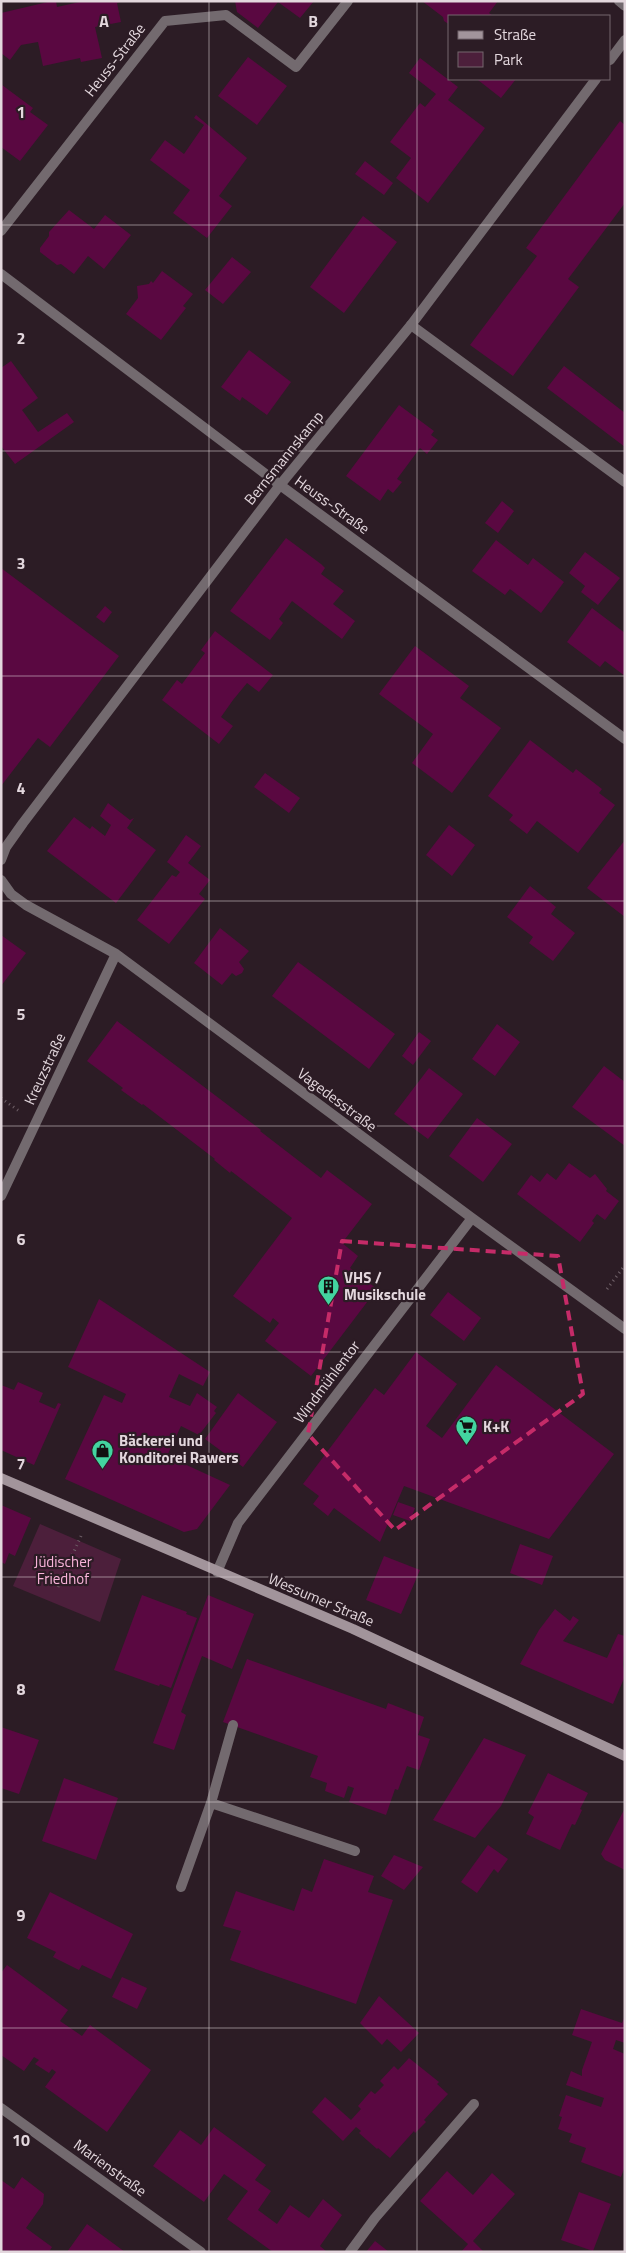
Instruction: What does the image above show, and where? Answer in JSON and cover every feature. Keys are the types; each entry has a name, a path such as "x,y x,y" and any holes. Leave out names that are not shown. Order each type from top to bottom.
{"street":[{"name":"Heuss-Straße","path":"1,231 165,21 226,15 296,67 348,1"},
{"path":"619,1 625,6"},
{"path":"611,59 625,40"},
{"name":"Bernsmannskamp","path":"1,860 6,848 23,823 280,486 411,325 595,80"},
{"name":"Heuss-Straße","path":"1,274 280,486 625,738"},
{"path":"411,325 625,482"},
{"name":"Vagedesstraße","path":"1,880 11,894 26,905 116,954 472,1218 625,1328"},
{"name":"Kreuzstraße","path":"1,1196 116,954"},
{"name":"Windmühlentor","path":"217,1572 238,1523 472,1218"},
{"name":"Wessumer Straße","path":"1,1478 89,1518 352,1630 625,1756"},
{"path":"181,1887 211,1803 233,1726"},
{"path":"211,1803 355,1852"},
{"path":"350,2252 375,2218 474,2104"},
{"name":"Marienstraße","path":"1,2108 201,2252"}],"path":[{"path":"594,1306 625,1265"},
{"path":"58,1587 89,1518"}],"highlighted area":[{"path":"342,1241 558,1256 583,1394 395,1530 308,1434"}],"green space":[{"name":"Jüdischer Friedhof","path":"40,1524 121,1559 100,1622 13,1586"}],"building":[{"path":"56,1 57,7 84,1 123,1 117,3 121,22 95,27 102,58 81,62 80,58 43,66 38,42 21,45 10,60 1,53 1,13"},
{"path":"235,1 314,1 300,18 278,2 258,28 237,12"},
{"path":"422,1 498,1 489,13 492,15 448,15 448,24 444,21 443,17"},
{"path":"248,57 287,86 257,125 218,96"},
{"path":"420,58 458,87 448,100 485,128 428,203 396,178 411,158 390,142 420,103 425,107 436,94 409,73"},
{"path":"478,80 515,80 501,98"},
{"path":"2,85 33,108 30,112 48,125 20,161 1,147"},
{"path":"196,115 247,158 219,196 232,206 207,238 173,213 190,190 150,160 165,140 184,154 204,125 194,118"},
{"path":"620,121 625,125 625,203 568,279 579,287 513,376 470,345 537,256 526,248"},
{"path":"365,161 393,183 384,195 355,174"},
{"path":"69,210 94,229 105,215 131,235 104,269 88,256 74,274 61,264 57,265 40,252 40,248 49,236 49,232"},
{"path":"363,216 397,242 344,313 310,287"},
{"path":"232,257 251,272 223,304 205,290"},
{"path":"162,271 193,294 183,306 186,308 161,340 126,314 138,298 137,286 149,284 151,281 153,283"},
{"path":"249,350 291,382 267,415 242,397 240,401 221,387"},
{"path":"11,361 38,398 22,410 38,432 67,413 74,422 15,464 1,446 1,368"},
{"path":"564,366 625,413 625,447 547,388"},
{"path":"399,405 434,431 431,435 438,440 427,454 420,448 397,479 402,482 393,493 388,489 380,501 346,476"},
{"path":"502,501 514,511 498,533 485,523"},
{"path":"286,538 321,564 325,568 321,574 344,591 333,604 355,621 342,639 292,601 279,619 283,623 270,640 230,611"},
{"path":"496,540 528,565 533,558 564,582 541,613 510,589 505,595 472,571"},
{"path":"585,552 620,578 598,605 581,592 585,586 569,573"},
{"path":"1,568 119,656 50,747 38,738 1,786"},
{"path":"105,606 112,612 104,623 96,617"},
{"path":"592,608 625,633 625,676 605,661 600,667 567,642"},
{"path":"215,631 273,675 259,692 247,683 233,700 221,717 233,726 219,744 162,700 177,680 182,684 205,653 201,650"},
{"path":"415,646 469,686 460,698 501,728 452,793 412,763 433,734 379,694"},
{"path":"530,740 573,773 576,769 602,789 599,793 615,805 578,853 537,821 527,834 509,820 513,815 488,796"},
{"path":"265,773 300,798 289,813 254,787"},
{"path":"108,803 130,820 134,818 127,828 156,850 116,903 47,851 74,817 90,829 92,826 105,836 111,825 100,816"},
{"path":"449,825 475,845 452,876 426,855"},
{"path":"186,835 201,846 188,863 210,880 199,894 205,899 169,944 137,920 172,875 176,877 180,872 167,862"},
{"path":"625,840 625,917 587,888"},
{"path":"530,886 556,907 551,914 575,933 553,961 529,943 533,937 507,917"},
{"path":"220,928 249,951 239,962 244,969 242,973 236,976 232,973 222,985 194,963"},
{"path":"1,935 26,953 1,986"},
{"path":"298,962 395,1034 369,1069 272,996"},
{"path":"117,1021 321,1178 327,1170 372,1204 342,1243 358,1256 350,1268 377,1289 311,1376 265,1341 279,1323 273,1318 270,1323 233,1296 292,1218 231,1171 230,1173 215,1159 143,1104 121,1090 123,1088 87,1061"},
{"path":"497,1024 520,1042 495,1076 472,1059"},
{"path":"419,1032 431,1041 413,1065 402,1056"},
{"path":"604,1066 625,1082 625,1146 572,1107"},
{"path":"429,1068 463,1094 428,1139 394,1114"},
{"path":"477,1118 512,1144 483,1182 449,1156"},
{"path":"569,1163 590,1178 595,1174 607,1189 606,1191 619,1201 605,1220 597,1214 592,1221 594,1223 580,1242 517,1194 531,1175 540,1182 547,1173 556,1180"},
{"path":"448,1292 481,1318 464,1341 430,1315"},
{"path":"99,1299 210,1372 203,1386 179,1374 169,1397 190,1406 197,1393 217,1407 214,1411 216,1413 199,1435 181,1426 167,1456 230,1485 197,1529 184,1532 65,1479 104,1395 122,1403 126,1394 68,1367"},
{"name":"K+K","path":"416,1352 457,1384 426,1426 442,1438 496,1365 614,1454 549,1539 404,1486 380,1542 334,1508 328,1516 313,1504 319,1496 303,1484 375,1388 384,1395"},
{"path":"18,1382 43,1393 39,1402 55,1409 58,1403 61,1404 34,1465 1,1450 1,1385 14,1390"},
{"path":"238,1393 277,1422 243,1467 205,1439"},
{"path":"398,1502 415,1508 410,1521 393,1515"},
{"path":"1,1505 31,1518 15,1556 9,1553 5,1564 1,1562"},
{"path":"520,1544 553,1556 542,1585 510,1573"},
{"path":"384,1556 420,1570 401,1614 366,1600"},
{"path":"142,1595 187,1612 186,1614 197,1618 171,1688 160,1684 159,1686 114,1670"},
{"path":"208,1595 254,1614 232,1669 202,1656 181,1712 186,1715 174,1750 153,1743"},
{"path":"555,1609 570,1621 573,1616 579,1620 563,1641 607,1658 618,1634 625,1636 623,1665 625,1676 613,1704 520,1664 539,1630"},
{"path":"247,1659 386,1709 388,1703 424,1717 418,1735 430,1739 419,1770 407,1766 398,1790 395,1789 386,1815 349,1802 354,1788 348,1786 344,1798 325,1791 327,1783 310,1777 318,1756 223,1722"},
{"path":"1,1727 39,1740 19,1794 1,1788"},
{"path":"484,1738 526,1755 501,1806 475,1838 433,1820"},
{"path":"548,1773 588,1793 575,1825 572,1824 560,1850 526,1834 534,1817 528,1813"},
{"path":"64,1778 118,1798 96,1860 42,1841"},
{"path":"625,1808 625,1870 605,1860 601,1854"},
{"path":"488,1845 508,1859 498,1873 494,1869 477,1893 461,1882"},
{"path":"394,1855 423,1867 404,1890 381,1876"},
{"path":"324,1859 374,1876 368,1892 393,1900 356,2004 230,1960 241,1931 223,1926 236,1891 294,1911 302,1888 312,1892"},
{"path":"50,1892 133,1934 111,1979 82,1965 79,1970 53,1957 56,1952 27,1938"},
{"path":"7,1965 68,2010 60,2021 82,2036 90,2025 151,2070 107,2132 45,2087 56,2072 52,2069 49,2073 35,2064 39,2060 34,2057 24,2071 1,2055 1,1973"},
{"path":"122,1977 147,1988 137,2009 112,1997"},
{"path":"379,1996 419,2033 401,2052 387,2039 382,2045 360,2023"},
{"path":"581,2009 622,2023 625,2016 625,2043 616,2040 613,2049 625,2054 625,2166 621,2177 581,2162 586,2148 569,2142 572,2134 558,2129 562,2117 559,2116 566,2095 601,2107 604,2098 566,2085 571,2071 582,2076 582,2070 592,2042 572,2035"},
{"path":"409,2058 439,2082 437,2084 448,2094 424,2120 426,2122 415,2133 414,2131 390,2158 359,2133 361,2131 356,2127 343,2141 312,2112 325,2097 351,2120 361,2109 358,2106 371,2091 375,2094 384,2085 380,2081 394,2066 398,2070"},
{"path":"214,2127 266,2165 255,2180 271,2191 258,2210 277,2224 290,2205 309,2218 323,2199 342,2215 320,2246 327,2252 273,2252 227,2219 248,2191 224,2174 204,2202 153,2166 180,2130 201,2145"},
{"path":"447,2171 473,2195 492,2173 515,2194 473,2241 484,2252 461,2252 468,2244 420,2201"},
{"path":"22,2177 44,2194 43,2204 26,2228 52,2247 49,2252 5,2252 1,2249 1,2180 14,2189"},
{"path":"579,2192 611,2204 593,2251 561,2240"},
{"path":"87,2224 125,2252 67,2252"},
{"path":"375,2241 389,2252 366,2252"}],"place":[{"name":"VHS / Musikschule","path":"328,1306"},
{"name":"K+K","path":"467,1446"},
{"name":"Bäckerei und Konditorei Rawers","path":"103,1469"}]}
